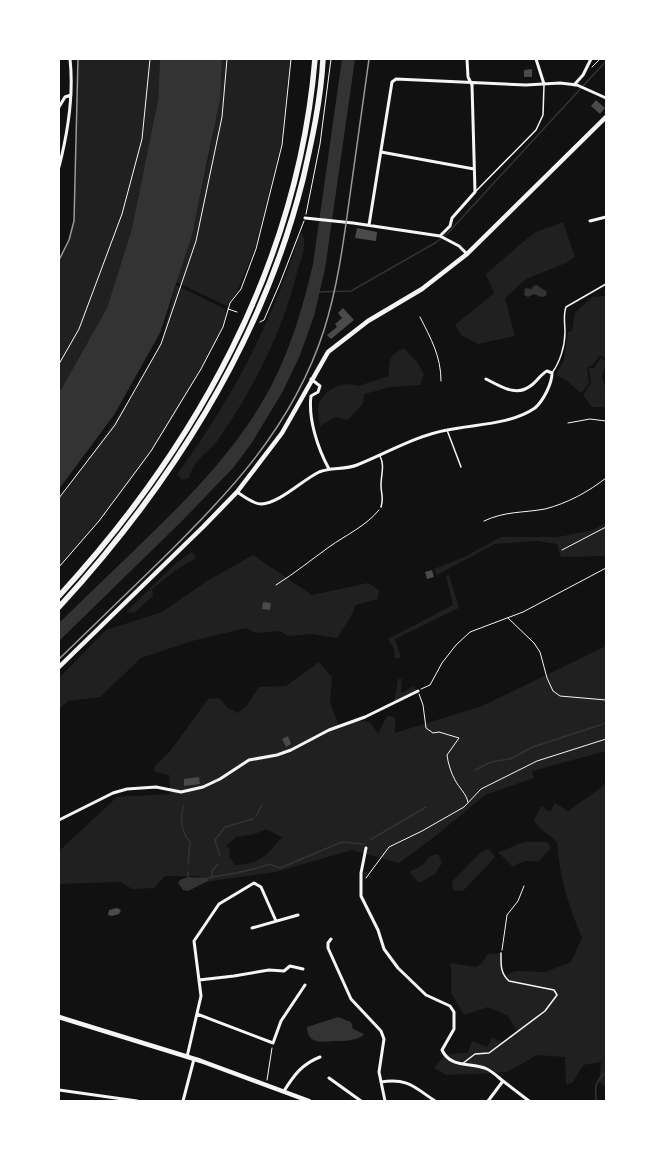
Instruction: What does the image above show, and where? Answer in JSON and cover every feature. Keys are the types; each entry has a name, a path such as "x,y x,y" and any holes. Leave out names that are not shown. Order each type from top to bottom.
{"highway":[{"path":"59,596 116,531 171,456 212,388 250,312 273,254 292,192 305,132 315,59"},
{"path":"59,607 120,537 149,500 199,426 240,353 267,292 292,221 313,135 323,59"}],"main road":[{"path":"59,667 237,492 282,433 324,357 334,346 368,321 422,289 467,254 605,120"},
{"path":"59,1018 194,1059 309,1101"}],"street":[{"path":"59,167 66,137 71,95 70,59"},
{"path":"440,236 450,226 452,218 475,192 471,82 468,77 467,59"},
{"path":"536,59 544,84"},
{"path":"576,85 591,59"},
{"path":"369,225 392,82 396,79 526,85 576,85 606,98"},
{"path":"59,105 65,97 71,95"},
{"path":"381,152 474,169"},
{"path":"590,221 606,216"},
{"path":"305,218 369,225 440,236 459,246 467,254"},
{"path":"237,492 260,504 272,501 318,473 329,469 356,466 401,444 447,430 483,425 526,412 535,407 542,400 552,373 547,371 530,386 516,391 510,391 486,379"},
{"path":"312,379 320,386 318,392 311,396 310,405 318,443 329,469"},
{"path":"59,820 113,793 126,789 156,786 181,792 202,787 249,760 277,755 291,750 329,730 365,717 418,691"},
{"path":"366,848 360,886 361,896 378,930 384,949 398,968 426,995 445,1003 454,1012 454,1029 442,1050 445,1055 461,1065 488,1070 529,1101"},
{"path":"187,1057 200,996 194,941 196,937 223,901 254,883 261,887 276,921"},
{"path":"252,928 298,915"},
{"path":"331,939 328,943 328,948 344,988 354,1004 381,1031 384,1040 380,1063 381,1082 385,1101"},
{"path":"199,980 269,970 284,970 290,966 303,968"},
{"path":"197,1014 273,1043 281,1021 305,985"},
{"path":"284,1091 295,1073 310,1061 320,1057"},
{"path":"183,1101 194,1059"},
{"path":"329,1078 361,1101"},
{"path":"381,1082 399,1080 406,1081 435,1101"},
{"path":"488,1101 503,1081"},
{"path":"59,1090 137,1101"}],"lane":[{"path":"475,192 536,130 543,115 544,84"},
{"path":"552,373 561,356 564,342 564,317 566,307 606,284"},
{"path":"447,430 461,467"},
{"path":"379,454 383,463 381,486 384,499 381,507"},
{"path":"461,1065 475,1054 490,1053 544,1011 557,995 554,990 509,980 502,972 501,953"}],"path":[{"path":"59,364 79,329 122,214 142,139 150,59"},
{"path":"59,498 114,425 161,344 196,242 222,117 227,59"},
{"path":"59,567 99,521 151,451 201,369 223,327 228,308 240,289 249,269 282,145 291,59"},
{"path":"260,322 264,320 305,218 320,144 331,59"},
{"path":"228,308 237,312"},
{"path":"420,317 436,347 441,366 441,381"},
{"path":"568,423 590,419 606,421"},
{"path":"484,521 512,512 546,508 588,492 606,478"},
{"path":"276,585 301,569 329,547 366,523 381,507"},
{"path":"562,550 606,527"},
{"path":"468,802 466,794 455,780 448,760 448,754 459,738 439,732 433,733 426,728 423,705 418,691 430,685 442,663 456,645 470,632 508,618 606,568"},
{"path":"508,618 534,643 540,652 546,678 553,691 560,696 606,700"},
{"path":"360,886 389,847 422,831 464,807 482,789 537,761 606,739"},
{"path":"501,953 507,915 518,901 524,886"},
{"path":"266,1081 273,1043"}],"shaded area":[{"path":"78,59 160,59 158,100 132,228 107,308 59,393 59,259 69,240 74,221"},
{"path":"160,59 222,59 220,99 192,235 160,333 114,415 59,489 59,393 107,308 132,228 158,100"},
{"path":"222,59 290,59 281,144 255,248 237,292 227,306 176,282 192,228 206,172 220,87"},
{"path":"342,59 355,59 325,269 314,316 300,355 283,391 251,444 233,468 182,521 59,641 59,623 171,515 205,479 237,440 251,420 276,376 298,322 313,264"},
{"path":"563,222 575,257 566,263 526,279 505,298 515,336 478,344 461,335 455,325 494,293 486,274 536,232"},
{"path":"302,233 304,237 304,247 292,292 276,336 256,378 233,418 216,443 194,465 189,478 182,480 177,474 215,419 263,330 299,236"},
{"path":"176,285 225,309 226,314 223,327 189,390 152,451 84,539 59,567 59,498 70,485 129,400 161,344"},
{"path":"537,285 547,292 546,296 541,297 534,294 528,297 524,295 525,288 532,289 533,286"},
{"path":"606,296 606,359 600,355 593,365 587,367 589,383 581,393 567,381 556,375 564,360 568,332 572,331 575,313 592,297"},
{"path":"404,348 417,362 424,374 420,385 390,387 365,394 362,405 348,420 335,417 320,426 318,412 319,403 327,392 339,386 358,386 389,376 390,359"},
{"path":"601,358 606,361 602,377 606,389 606,407 592,407 583,395 591,383 589,368 594,368"},
{"path":"606,523 606,556 561,557 557,544 537,541 495,544 437,575 434,569 464,557 501,537 558,537 593,530"},
{"path":"192,552 196,558 176,570 152,589 153,596 134,613 126,612 176,563"},
{"path":"253,555 312,595 368,583 379,590 378,599 356,605 350,618 337,638 312,634 288,636 280,631 256,633 246,628 192,641 141,658 100,697 68,701 59,709 59,678 106,630 162,612 207,581"},
{"path":"449,575 459,608 395,639 401,658 395,658 394,649 388,639 453,605 446,576"},
{"path":"606,646 606,751 532,771 534,778 485,795 438,834 399,863 352,850 276,872 205,882 200,876 165,876 154,888 132,889 120,882 59,884 59,851 117,797 171,794 169,775 155,772 154,767 171,750 208,699 219,698 228,708 238,713 246,707 259,687 286,686 319,662 332,677 330,703 340,728 352,720 370,722 378,734 387,716 395,717 395,733 482,706","holes":["266,829 282,837 267,854 251,863 235,865 229,856 230,850 226,846 236,837 255,834"]},
{"path":"398,679 402,679 401,693 414,686 416,690 394,702"},
{"path":"606,782 606,1087 599,1082 601,1062 583,1065 572,1083 566,1084 565,1057 537,1055 507,1072 446,1075 434,1068 445,1055 468,1052 472,1041 487,1047 492,1038 503,1042 517,1031 508,1016 488,1007 464,1015 451,993 451,963 476,967 481,964 488,954 501,953 502,972 504,976 516,971 545,972 571,962 582,938 565,891 557,842 542,830 534,821 541,806 550,812 555,803 568,811 602,787"},
{"path":"525,842 547,842 551,848 538,862 531,861 519,863 513,867 498,852 518,844"},
{"path":"489,849 495,857 463,891 453,890 452,882 481,852"},
{"path":"438,854 442,863 435,874 419,883 409,872 423,865 430,856"},
{"path":"188,877 208,878 208,881 188,891 183,890 178,883 180,880"},
{"path":"338,1017 351,1022 353,1029 364,1034 356,1039 345,1041 321,1042 313,1040 310,1037 307,1027"}],"building":[{"path":"532,69 532,77 524,77 524,70"},
{"path":"596,100 605,108 600,114 591,106"},
{"path":"357,228 377,232 376,241 355,238"},
{"path":"343,308 354,320 331,339 327,335 337,327 335,324 342,318 338,313"},
{"path":"432,570 434,577 427,579 425,572"},
{"path":"263,602 271,603 270,610 262,609"},
{"path":"288,736 291,744 286,747 282,739"},
{"path":"199,777 200,784 184,786 184,779"},
{"path":"117,908 121,910 119,914 112,916 108,915 109,910"}],"waterway":[{"path":"319,292 351,291 435,243 447,234 606,61"},
{"path":"475,770 491,762 510,759 533,747 606,723"},
{"path":"256,816 262,805"},
{"path":"184,806 182,810 182,824 187,839 190,842 188,864"},
{"path":"370,840 426,807"},
{"path":"220,856 215,840 225,827 253,819"},
{"path":"208,878 247,871 269,864 280,868 342,842 363,844"},
{"path":"212,878 212,871 218,864"},
{"path":"188,872 188,877"},
{"path":"596,1101 596,1085 606,1072"}],"railway":[{"path":"59,260 69,240 74,221 78,59"},
{"path":"59,659 182,540 232,486 276,429 295,398 311,365 324,330 336,283 369,59"}]}
